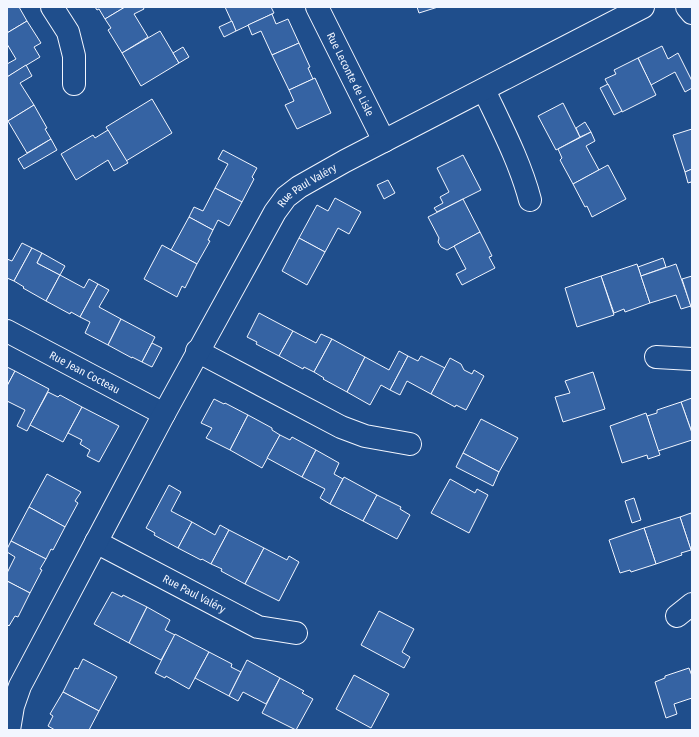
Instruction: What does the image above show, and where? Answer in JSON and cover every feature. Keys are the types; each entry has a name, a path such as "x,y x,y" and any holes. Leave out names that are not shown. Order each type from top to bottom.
{"street":[{"path":"52,7 68,32 74,56 74,84"},
{"name":"Rue Leconte de Lisle","path":"317,7 384,141"},
{"name":"Rue Paul Valéry","path":"9,730 10,705 197,351 275,212 286,197 299,187 384,141 643,7"},
{"path":"687,7 692,13"},
{"path":"484,90 516,158 524,178 530,200"},
{"name":"Rue Jean Cocteau","path":"7,331 164,414"},
{"path":"197,351 341,427 365,436 410,444"},
{"path":"656,357 692,359"},
{"name":"Rue Paul Valéry","path":"96,542 258,627 296,633"}],"building":[{"path":"7,7 19,7 27,21 7,33"},
{"path":"95,7 125,7 105,19 99,9 97,10"},
{"path":"125,7 143,7 144,9 134,14 148,37 122,53 108,30 111,28 105,19"},
{"path":"225,7 271,7 274,13 236,31"},
{"path":"417,7 438,7 419,13"},
{"path":"272,14 276,24 288,19 299,43 272,55 261,31 252,35 248,25"},
{"path":"27,21 41,43 34,47 40,57 7,77 7,64 16,59 7,44 7,33"},
{"path":"232,21 236,31 224,37 219,27"},
{"path":"160,31 179,63 141,86 122,53"},
{"path":"299,43 310,67 308,68 313,79 289,90 272,55"},
{"path":"662,46 668,59 678,53 692,81 692,88 685,92 675,72 651,85 638,58"},
{"path":"183,47 189,57 179,63 173,53"},
{"path":"638,58 656,95 622,112 605,79 616,74 614,70"},
{"path":"26,65 32,76 20,83 34,105 8,121 7,77"},
{"path":"315,78 331,113 297,129 285,105 294,101 289,90"},
{"path":"608,84 622,111 614,115 600,88"},
{"path":"152,99 172,133 126,161 106,127"},
{"path":"563,103 580,137 556,150 538,116"},
{"path":"34,105 47,128 45,129 51,139 27,153 8,121"},
{"path":"585,122 591,132 580,137 576,128"},
{"path":"692,129 692,169 685,172 673,135"},
{"path":"108,130 128,163 114,171 108,160 76,180 61,154 93,135 95,138"},
{"path":"591,132 595,141 586,146 599,170 573,184 560,160 562,158 558,149"},
{"path":"51,139 57,150 24,169 18,159"},
{"path":"223,150 257,168 252,177 254,179 242,202 215,188 228,164 218,159"},
{"path":"463,155 481,190 437,212 434,208 443,203 440,197 449,192 437,168"},
{"path":"608,165 626,199 592,217 573,184"},
{"path":"692,169 692,185 691,182 688,183 685,172"},
{"path":"388,180 395,193 384,199 377,185"},
{"path":"215,188 242,202 229,226 218,220 213,230 189,217 194,207 203,211"},
{"path":"335,198 361,212 349,234 338,228 325,252 299,238 317,205 328,211"},
{"path":"463,199 480,232 447,250 441,247 438,242 439,238 428,217"},
{"path":"189,217 213,230 208,240 210,241 197,264 171,250"},
{"path":"480,232 492,256 489,257 495,268 462,285 456,274 466,269 454,246"},
{"path":"299,238 325,252 307,285 282,271"},
{"path":"22,243 32,248 14,281 7,278 7,259 12,261"},
{"path":"162,245 197,264 185,288 182,286 177,297 144,279"},
{"path":"32,248 42,253 37,263 60,275 46,301 14,281"},
{"path":"42,253 65,266 60,275 37,263"},
{"path":"663,258 666,267 641,276 638,267"},
{"path":"637,264 650,303 625,312 624,309 614,313 601,276"},
{"path":"676,264 691,306 681,309 676,295 650,303 641,276"},
{"path":"60,275 84,288 89,279 98,284 80,317 71,312 70,314 46,301"},
{"path":"601,276 614,315 577,327 565,288"},
{"path":"692,276 692,310 682,279"},
{"path":"98,284 109,290 99,307 121,319 108,345 85,333 90,322 80,317"},
{"path":"259,313 293,331 279,356 256,344 257,342 247,337"},
{"path":"121,319 155,337 142,362 108,345"},
{"path":"293,331 316,343 321,334 332,339 314,372 304,367 303,369 279,356"},
{"path":"332,339 365,357 347,392 323,379 324,378 314,372"},
{"path":"152,343 162,348 152,367 142,362"},
{"path":"399,351 408,356 390,390 381,385 370,405 347,392 365,357 389,370"},
{"path":"408,356 418,361 421,356 445,368 431,394 407,381 400,395 390,390"},
{"path":"450,358 461,364 464,370 472,374 474,370 484,376 466,410 456,405 455,407 431,394"},
{"path":"7,367 15,371 7,386"},
{"path":"15,371 49,389 27,431 17,426 25,410 7,401 7,386"},
{"path":"593,372 605,409 563,422 555,397 570,393 565,381"},
{"path":"48,392 58,397 60,395 82,407 63,442 30,425"},
{"path":"692,398 692,430 691,430 681,402"},
{"path":"214,399 248,415 230,450 206,438 212,428 201,423"},
{"path":"681,402 692,433 692,440 658,451 647,416 657,413 657,410"},
{"path":"82,407 119,426 99,462 87,456 90,450 80,444 82,440 68,433"},
{"path":"646,413 660,455 648,459 647,455 622,463 610,426"},
{"path":"248,415 272,428 272,430 280,435 262,468 230,450"},
{"path":"481,419 518,438 499,472 463,453"},
{"path":"280,435 290,440 292,437 316,450 302,477 267,458"},
{"path":"316,450 339,463 334,474 343,479 330,504 320,498 325,489 302,477"},
{"path":"463,453 499,472 493,486 456,467"},
{"path":"47,474 81,492 75,501 78,503 65,527 29,507"},
{"path":"344,477 377,495 363,521 330,504"},
{"path":"450,479 475,493 477,489 488,495 469,533 431,513"},
{"path":"169,485 181,492 171,511 192,522 178,548 154,535 155,533 146,528"},
{"path":"377,495 401,507 400,509 410,515 397,539 363,521"},
{"path":"634,498 641,520 632,523 625,501"},
{"path":"29,507 65,527 53,550 51,549 46,559 11,541"},
{"path":"691,513 692,549 691,550 680,517"},
{"path":"680,517 691,550 681,553 682,555 656,564 644,528"},
{"path":"192,522 215,535 220,525 229,530 211,564 178,548"},
{"path":"644,528 656,564 631,572 630,570 620,573 609,540"},
{"path":"229,530 264,548 245,584 221,571 222,569 211,564"},
{"path":"11,541 46,559 30,593 7,581 7,573 15,557 7,552"},
{"path":"264,548 287,560 289,556 299,562 279,601 245,584"},
{"path":"7,581 30,593 18,617 15,616 9,626 7,624"},
{"path":"112,592 122,597 123,595 147,607 129,643 94,624"},
{"path":"147,607 170,620 165,630 175,635 161,660 129,643"},
{"path":"379,611 414,629 402,652 410,657 404,668 361,645"},
{"path":"175,634 209,652 189,689 166,676 165,678 155,673"},
{"path":"209,652 232,664 231,667 241,672 229,696 195,678"},
{"path":"83,659 117,677 99,711 63,692 75,668 78,669"},
{"path":"247,660 280,678 266,704 243,692 238,701 229,696"},
{"path":"689,668 692,676 692,698 674,704 677,714 666,718 655,682 665,678 665,676"},
{"path":"354,675 389,694 371,728 336,709"},
{"path":"280,678 304,691 302,693 313,699 296,730 262,713"},
{"path":"63,692 99,711 89,730 55,730 48,726 53,716 50,714"}]}
